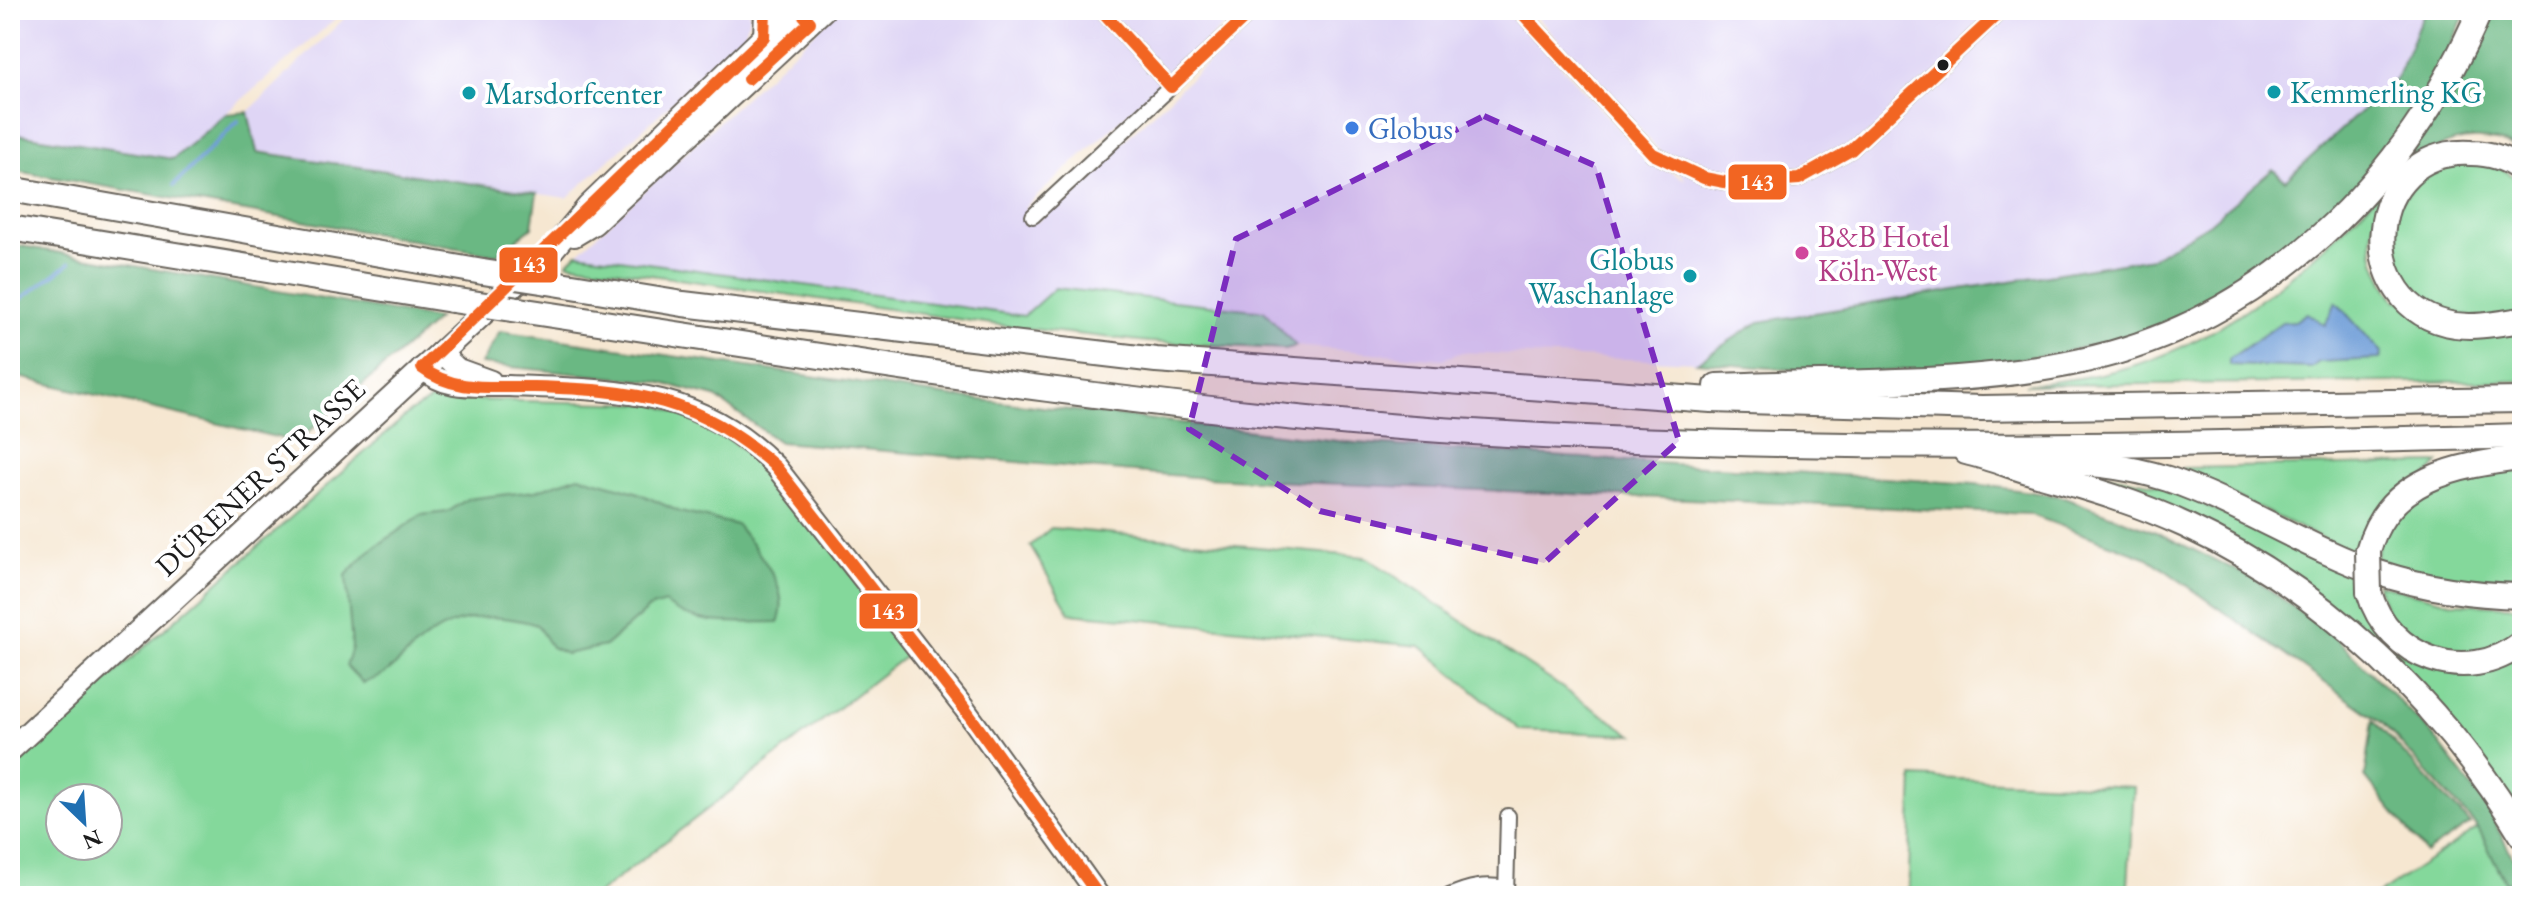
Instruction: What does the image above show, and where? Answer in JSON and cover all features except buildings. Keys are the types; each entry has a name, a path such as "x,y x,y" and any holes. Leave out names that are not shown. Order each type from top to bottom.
{"highway":[{"path":"1611,392 2019,371 2109,355 2180,329 2261,284 2328,228 2378,178 2442,88 2480,10"},
{"path":"2522,170 2505,160 2474,153 2455,152 2430,160 2398,185 2385,211 2381,239 2384,262 2392,281 2406,300 2424,314 2467,326 2522,320"},
{"path":"10,189 483,272 698,306 1156,360 1711,400 1982,408 2522,400"},
{"path":"10,228 910,370 1214,407 1435,429 1665,443 2309,442 2522,436"},
{"path":"1932,444 1992,458 2100,491 2188,526 2311,602 2426,704 2466,751 2522,835"},
{"path":"1992,458 2097,464 2143,472 2189,487 2379,573 2442,589 2522,596"},
{"path":"2522,458 2462,465 2411,487 2383,516 2368,551 2369,592 2389,631 2403,645 2429,659 2450,664 2474,664 2497,658 2522,643"}],"main road":[{"name":"DÜRENER STRASSE","path":"10,750 553,249 588,207 764,37 799,16"},
{"name":"DÜRENER STRASSE","path":"553,249 594,223 799,16"}],"street":[{"path":"764,37 765,10"},
{"path":"1101,10 1171,87"},
{"path":"1033,216 1253,10"},
{"path":"1519,10 1653,154 1704,178 1750,184 1799,179 1851,150 2002,10"},
{"path":"440,352 458,369 506,386"},
{"path":"422,368 441,382 651,397 717,418 751,441 776,467 964,708 1099,896"},
{"path":"1449,896 1469,887 1489,885 1506,892 1508,816"}],"highlighted area":[{"path":"1484,116 1596,166 1679,441 1544,563 1320,511 1189,429 1236,239"}],"shaded area":[{"path":"10,10 338,10 340,15 173,159 10,133"},
{"path":"353,10 749,10 750,17 743,38 567,198 257,151 248,112"},
{"path":"839,10 1241,10 1025,207 1037,222 1264,10 1510,10 1647,160 1686,180 1531,10 2425,10 2397,79 2285,182 2272,169 2210,223 2152,258 1759,322 1697,362 1462,352 1443,359 1296,346 1285,349 1149,342 1013,327 567,263"}],"green space":[{"path":"2425,10 2467,10 2422,106 2341,208 2244,285 2159,327 2061,353 1957,367 1844,374 1697,362 1759,322 2152,258 2210,223 2273,169 2285,181 2396,79"},
{"path":"2486,10 2522,10 2522,150 2486,139 2454,142 2425,155 2395,176"},
{"path":"248,112 257,152 537,193 532,227 497,255 10,170 10,133 173,159 226,114"},
{"path":"2444,163 2495,164 2522,182 2522,314 2460,319 2422,303 2392,262 2393,212 2425,172"},
{"path":"2395,176 2379,210 2372,238 2377,266 2395,300 2522,328 2522,381 2025,385 2128,367 2166,354 2203,336 2274,290 2338,234"},
{"path":"10,244 438,319 297,442 10,375"},
{"path":"577,253 1024,316 1055,288 1264,311 1296,346 1285,349 1149,342 1013,327 567,263"},
{"path":"500,331 956,397 1356,443 1975,484 2059,496 2156,532 2253,578 2334,636 2432,734 2486,806 2522,875 2506,883 2478,828 2382,723 2148,558 2029,514 1205,478 779,442 715,397 658,382 481,364"},
{"path":"433,399 654,404 714,426 773,475 912,651 595,896 10,896 10,766 410,412"},
{"path":"2439,463 2357,555 2181,471 2182,468"},
{"path":"2522,466 2522,588 2472,585 2376,562 2380,533 2419,489"},
{"path":"2092,472 2164,486 2357,576 2363,609 2367,609 2402,654 2522,652 2522,824 2362,632 2084,476"},
{"path":"579,476 636,492 680,512 737,525 763,558 777,584 781,597 778,622 704,620 690,617 665,603 649,608 605,646 566,654 551,647 537,625 488,617 456,623 427,637 391,669 372,680 363,683 346,666 352,647 346,575 368,552 421,515 448,512 467,499 535,491"},
{"path":"1051,528 1366,557 1633,735 1520,730 1420,646 1070,613 1030,546"},
{"path":"2377,584 2454,603 2522,607 2522,634 2501,649 2439,655 2390,622"},
{"path":"2373,720 2470,824 2426,853 2365,777"},
{"path":"1913,777 2134,787 2128,885 2132,896 1908,896"},
{"path":"2478,828 2506,883 2522,875 2522,896 2375,896"}],"water":[{"path":"2336,302 2382,353 2380,359 2319,362 2311,368 2229,365 2229,359 2282,322 2295,321 2307,313 2325,325"}],"waterway":[{"path":"174,185 238,121"},
{"path":"10,307 70,263"}],"transit line":[{"name":"143","path":"765,10 764,37 422,368 434,376 461,385 570,388 634,395 664,402 719,425 747,444 776,467 964,708 1099,896"},
{"name":"143","path":"748,79 810,22 799,10"},
{"name":"143","path":"1101,10 1171,87 1253,10"},
{"name":"143","path":"1519,10 1653,154 1704,178 1735,184 1799,179 1851,150 2002,10"}],"place":[{"name":"Kemmerling KG","path":"2274,92"},
{"name":"Marsdorfcenter","path":"469,93"},
{"name":"Globus","path":"1352,128"},
{"name":"B&B Hotel Köln-West","path":"1802,253"},
{"name":"Globus Waschanlage","path":"1690,276"}]}
